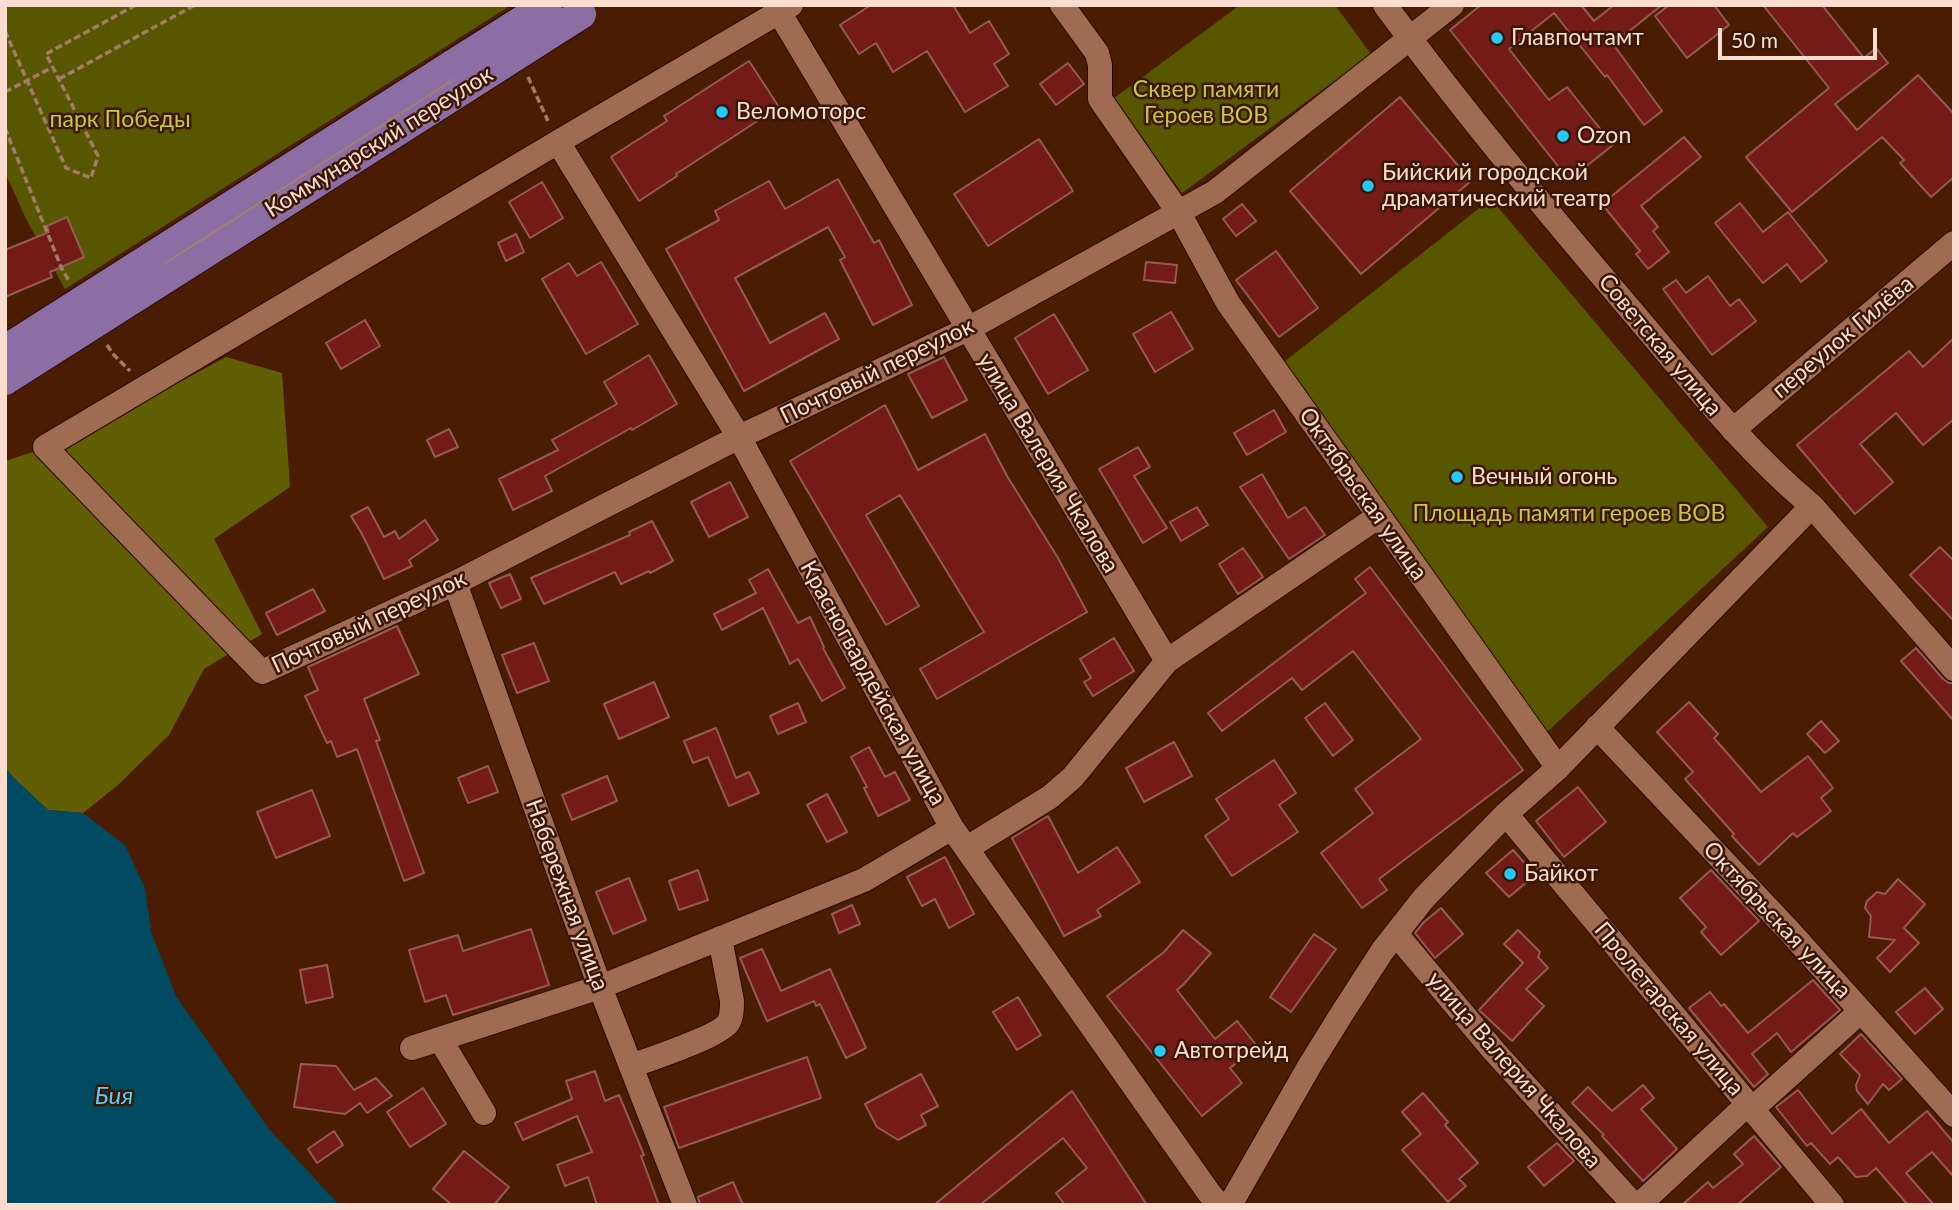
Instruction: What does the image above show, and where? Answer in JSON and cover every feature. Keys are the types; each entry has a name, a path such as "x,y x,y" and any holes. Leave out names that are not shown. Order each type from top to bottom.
{"main road":[{"name":"Коммунарский переулок","path":"461,75 547,5"},
{"name":"Коммунарский переулок","path":"157,269 461,75 588,10"},
{"path":"5,350 157,269"},
{"path":"5,380 157,269"}],"street":[{"name":"Октябрьская улица","path":"1062,5 1097,53 1100,65 1100,99 1179,212 1228,303 1558,768"},
{"name":"Советская улица","path":"1385,5 1548,213 1733,430 1787,485 1812,506 1954,669"},
{"name":"Почтовый переулок","path":"558,142 45,447 262,672 455,583 739,437 968,329 1215,192 1452,5"},
{"path":"558,142 785,9"},
{"name":"улица Валерия Чкалова","path":"785,9 968,329 1167,662"},
{"name":"Красногвардейская улица","path":"558,142 739,437 952,828 1219,1205"},
{"name":"переулок Гилёва","path":"1733,430 1954,243"},
{"path":"1230,1205 1310,1065 1384,950 1424,898 1506,814 1558,768 1812,506"},
{"path":"967,848 1050,797 1073,777 1167,662 1379,516"},
{"name":"Набережная улица","path":"455,583 600,987 685,1205"},
{"name":"Октябрьская улица","path":"1597,727 1791,933 1954,1115"},
{"name":"Пролетарская улица","path":"1506,814 1832,1205"},
{"path":"412,1048 600,987 864,880 952,828"},
{"name":"улица Валерия Чкалова","path":"1396,934 1494,1051 1636,1205"},
{"path":"631,1066 706,1037 728,1023 732,1002 720,938"},
{"path":"1636,1205 1861,1012"},
{"path":"440,1039 484,1113"}],"path":[{"path":"5,31 66,168 91,178 98,156 46,54 136,5"},
{"path":"59,79 195,5"},
{"path":"5,92 53,67"},
{"path":"5,128 62,269"}],"green space":[{"name":"парк Победы","path":"5,5 511,5 65,289 26,219 5,172"},
{"name":"Сквер памяти Героев ВОВ","path":"1240,5 1335,5 1371,54 1182,193 1113,99"},
{"name":"Площадь памяти героев ВОВ","path":"1491,199 1768,527 1547,732 1284,362"}],"shaded area":[{"path":"226,357 282,373 290,487 214,539 262,634 204,669 169,735 118,785 83,813 48,810 5,767 5,461 74,439"}],"water":[{"name":"Бия","path":"5,767 48,810 83,813 125,845 145,888 151,931 176,996 269,1129 339,1205 5,1205"}],"building":[{"path":"871,5 953,5 970,33 989,21 1009,54 994,64 1008,86 965,112 927,51 893,72 876,43 859,54 840,25"},
{"path":"1481,5 1581,5 1594,21 1614,5 1662,5 1613,44 1662,111 1644,125 1607,75 1605,77 1554,13 1509,49 1549,100 1567,87 1613,145 1569,180 1450,30"},
{"path":"1669,5 1714,5 1729,25 1687,58 1655,16"},
{"path":"1763,5 1822,5 1864,58 1876,48 1888,63 1835,104 1857,130 1918,75 1954,114 1954,177 1931,197 1900,163 1904,160 1882,137 1792,212 1746,157 1829,88"},
{"name":"Веломоторс","path":"749,61 779,107 639,201 611,157 667,121 664,116"},
{"path":"1068,63 1084,84 1056,105 1040,84"},
{"path":"1400,97 1471,181 1361,274 1290,191"},
{"path":"1684,137 1701,157 1641,206 1658,227 1653,231 1669,252 1648,269 1636,254 1640,251 1602,204"},
{"path":"1039,139 1073,191 988,246 954,194"},
{"path":"838,179 874,243 879,240 912,305 873,325 840,260 845,257 828,227 735,278 770,343 825,313 839,339 744,391 666,249 719,220 715,211 769,181 785,209"},
{"path":"542,182 563,218 530,238 509,202"},
{"path":"1740,203 1763,232 1788,212 1827,261 1801,282 1787,264 1763,283 1715,223"},
{"path":"1242,204 1256,221 1236,236 1223,219"},
{"path":"67,217 84,257 50,272 52,277 5,297 5,250 49,232 47,226"},
{"path":"516,234 524,252 506,261 498,243"},
{"path":"1276,251 1318,308 1279,337 1236,280"},
{"path":"601,262 638,324 586,354 542,279 569,263 577,276"},
{"path":"1146,262 1177,265 1175,283 1144,280"},
{"path":"1708,276 1730,306 1739,299 1756,321 1712,355 1663,289 1676,280 1686,293"},
{"path":"1171,312 1193,349 1155,372 1133,334"},
{"path":"1054,314 1088,370 1048,394 1015,338"},
{"path":"365,320 380,346 341,369 326,343"},
{"path":"1954,338 1954,419 1923,445 1896,413 1860,444 1893,482 1855,514 1797,445 1909,351 1923,367"},
{"path":"649,355 677,404 545,476 552,491 513,510 499,479 558,450 552,440 617,404 604,382"},
{"path":"944,357 967,400 932,418 908,374"},
{"path":"885,405 918,470 985,434 1087,612 937,699 920,669 984,632 900,495 866,515 919,606 886,625 790,461"},
{"path":"1274,410 1286,432 1247,455 1234,433"},
{"path":"449,429 458,447 435,457 427,440"},
{"path":"1138,447 1150,467 1134,476 1167,528 1143,543 1099,469"},
{"path":"1262,474 1288,518 1305,507 1325,535 1289,559 1240,487"},
{"path":"730,482 748,517 709,537 691,502"},
{"path":"368,507 384,537 395,531 399,539 425,520 438,540 409,560 412,566 384,579 351,516"},
{"path":"1197,507 1208,525 1181,541 1170,522"},
{"path":"652,521 673,561 621,584 615,572 544,604 531,578 630,535 629,532"},
{"path":"1940,547 1954,561 1954,621 1910,575"},
{"path":"1243,548 1263,577 1238,594 1219,564"},
{"path":"1370,567 1523,770 1379,879 1387,890 1362,908 1321,853 1373,813 1355,789 1421,739 1353,651 1302,690 1292,678 1222,731 1208,713 1366,593 1355,579"},
{"path":"768,569 798,623 810,617 845,688 822,701 798,659 790,664 763,608 722,630 714,614 756,593 749,580"},
{"path":"510,574 521,599 501,608 489,583"},
{"path":"313,589 325,611 277,635 266,613"},
{"path":"397,626 419,674 364,699 380,740 376,741 424,873 404,881 357,749 337,757 331,741 327,743 305,696 318,690 308,667"},
{"path":"1114,638 1134,671 1093,696 1084,682 1091,678 1080,659"},
{"path":"534,643 549,681 517,693 502,655"},
{"path":"1916,648 1943,679 1954,683 1954,721 1901,661"},
{"path":"654,682 669,717 619,739 604,704"},
{"path":"1689,702 1718,734 1714,738 1761,792 1808,756 1833,788 1821,798 1831,811 1797,837 1793,833 1759,865 1685,779 1693,772 1657,732"},
{"path":"798,703 806,722 778,734 770,716"},
{"path":"1325,703 1353,740 1333,756 1305,718"},
{"path":"1821,721 1839,741 1825,753 1807,734"},
{"path":"716,728 736,778 749,772 759,793 729,806 708,757 693,763 684,741"},
{"path":"1174,742 1192,776 1144,802 1126,768"},
{"path":"869,747 885,777 895,772 910,800 878,816 851,757"},
{"path":"1274,760 1296,793 1279,805 1298,832 1232,876 1205,836 1229,819 1216,799"},
{"path":"488,766 498,792 468,803 458,778"},
{"path":"607,776 617,801 572,820 562,795"},
{"path":"1578,787 1606,822 1564,857 1536,821"},
{"path":"312,790 330,836 276,858 257,812"},
{"path":"827,794 847,832 827,842 807,805"},
{"path":"1048,816 1078,873 1117,847 1140,882 1097,910 1101,916 1064,936 1012,838"},
{"name":"Байкот","path":"1513,850 1535,875 1509,897 1486,873"},
{"path":"945,857 974,914 949,928 935,899 922,906 907,877"},
{"path":"698,870 708,900 679,910 669,881"},
{"path":"1711,870 1759,921 1721,955 1701,932 1706,927 1680,898"},
{"path":"629,878 646,920 613,934 596,892"},
{"path":"1898,879 1925,904 1904,928 1919,943 1890,972 1877,958 1895,940 1869,937 1871,916 1865,908 1867,901 1877,892 1885,894"},
{"path":"852,905 860,924 839,933 832,914"},
{"path":"1441,908 1463,934 1435,958 1415,933"},
{"path":"531,929 549,985 453,1015 446,995 425,1002 409,950 458,935 463,951"},
{"path":"1183,930 1211,953 1177,990 1215,1039 1237,1021 1257,1046 1230,1068 1242,1083 1202,1116 1107,996 1164,952"},
{"path":"1518,930 1540,952 1538,957 1548,968 1526,989 1544,1006 1512,1041 1479,1010 1523,963 1504,944"},
{"path":"1314,934 1336,949 1291,1012 1270,997"},
{"path":"762,949 781,991 830,969 866,1048 846,1058 820,1004 816,1006 814,1001 767,1021 740,958"},
{"path":"327,965 333,997 306,1003 300,970"},
{"path":"1813,980 1840,1010 1791,1052 1777,1033 1752,1054 1768,1074 1754,1087 1689,1008 1710,992 1721,1006 1724,1004 1748,1033"},
{"path":"1925,988 1943,1009 1915,1034 1896,1012"},
{"path":"1018,997 1041,1035 1017,1050 993,1012"},
{"path":"1861,1034 1902,1079 1889,1090 1883,1084 1868,1104 1857,1091 1860,1075 1840,1054"},
{"path":"807,1057 821,1098 679,1148 664,1107"},
{"path":"301,1064 336,1066 354,1090 376,1078 392,1096 367,1113 360,1103 345,1114 294,1107"},
{"path":"595,1071 605,1101 619,1095 644,1155 641,1156 659,1205 597,1205 588,1177 565,1186 557,1165 592,1152 577,1116 523,1140 515,1123 572,1099 566,1081"},
{"path":"921,1074 938,1106 921,1115 926,1125 898,1140 877,1127 865,1104"},
{"path":"1643,1085 1654,1098 1641,1109 1677,1149 1643,1181 1602,1136 1604,1135 1572,1103 1588,1087 1612,1111"},
{"path":"423,1088 446,1124 410,1147 387,1112"},
{"path":"1798,1090 1832,1134 1861,1109 1889,1143 1927,1111 1954,1143 1954,1177 1932,1152 1906,1173 1934,1205 1908,1205 1876,1168 1867,1176 1856,1177 1838,1157 1830,1164 1811,1143 1807,1146 1776,1107"},
{"path":"1072,1091 1147,1205 1065,1205 1056,1193 1087,1168 1063,1138 980,1205 934,1205"},
{"path":"1423,1093 1448,1122 1445,1125 1478,1163 1459,1179 1466,1186 1448,1202 1402,1150 1421,1134 1402,1112"},
{"path":"334,1131 343,1145 317,1163 308,1149"},
{"path":"1754,1136 1781,1167 1737,1205 1682,1205 1708,1182 1713,1188 1743,1164 1734,1154"},
{"path":"1557,1143 1574,1161 1544,1186 1528,1167"},
{"path":"464,1151 509,1187 494,1205 452,1205 433,1189"},
{"path":"733,1182 743,1205 700,1205 698,1197"}],"tram line":[{"path":"5,365 571,5"}],"place":[{"name":"Главпочтамт","path":"1497,38"},
{"name":"Веломоторс","path":"722,112"},
{"name":"Ozon","path":"1563,136"},
{"name":"Бийский городской драматический театр","path":"1368,186"},
{"name":"Вечный огонь","path":"1457,477"},
{"name":"Байкот","path":"1510,874"},
{"name":"Автотрейд","path":"1160,1051"}]}
